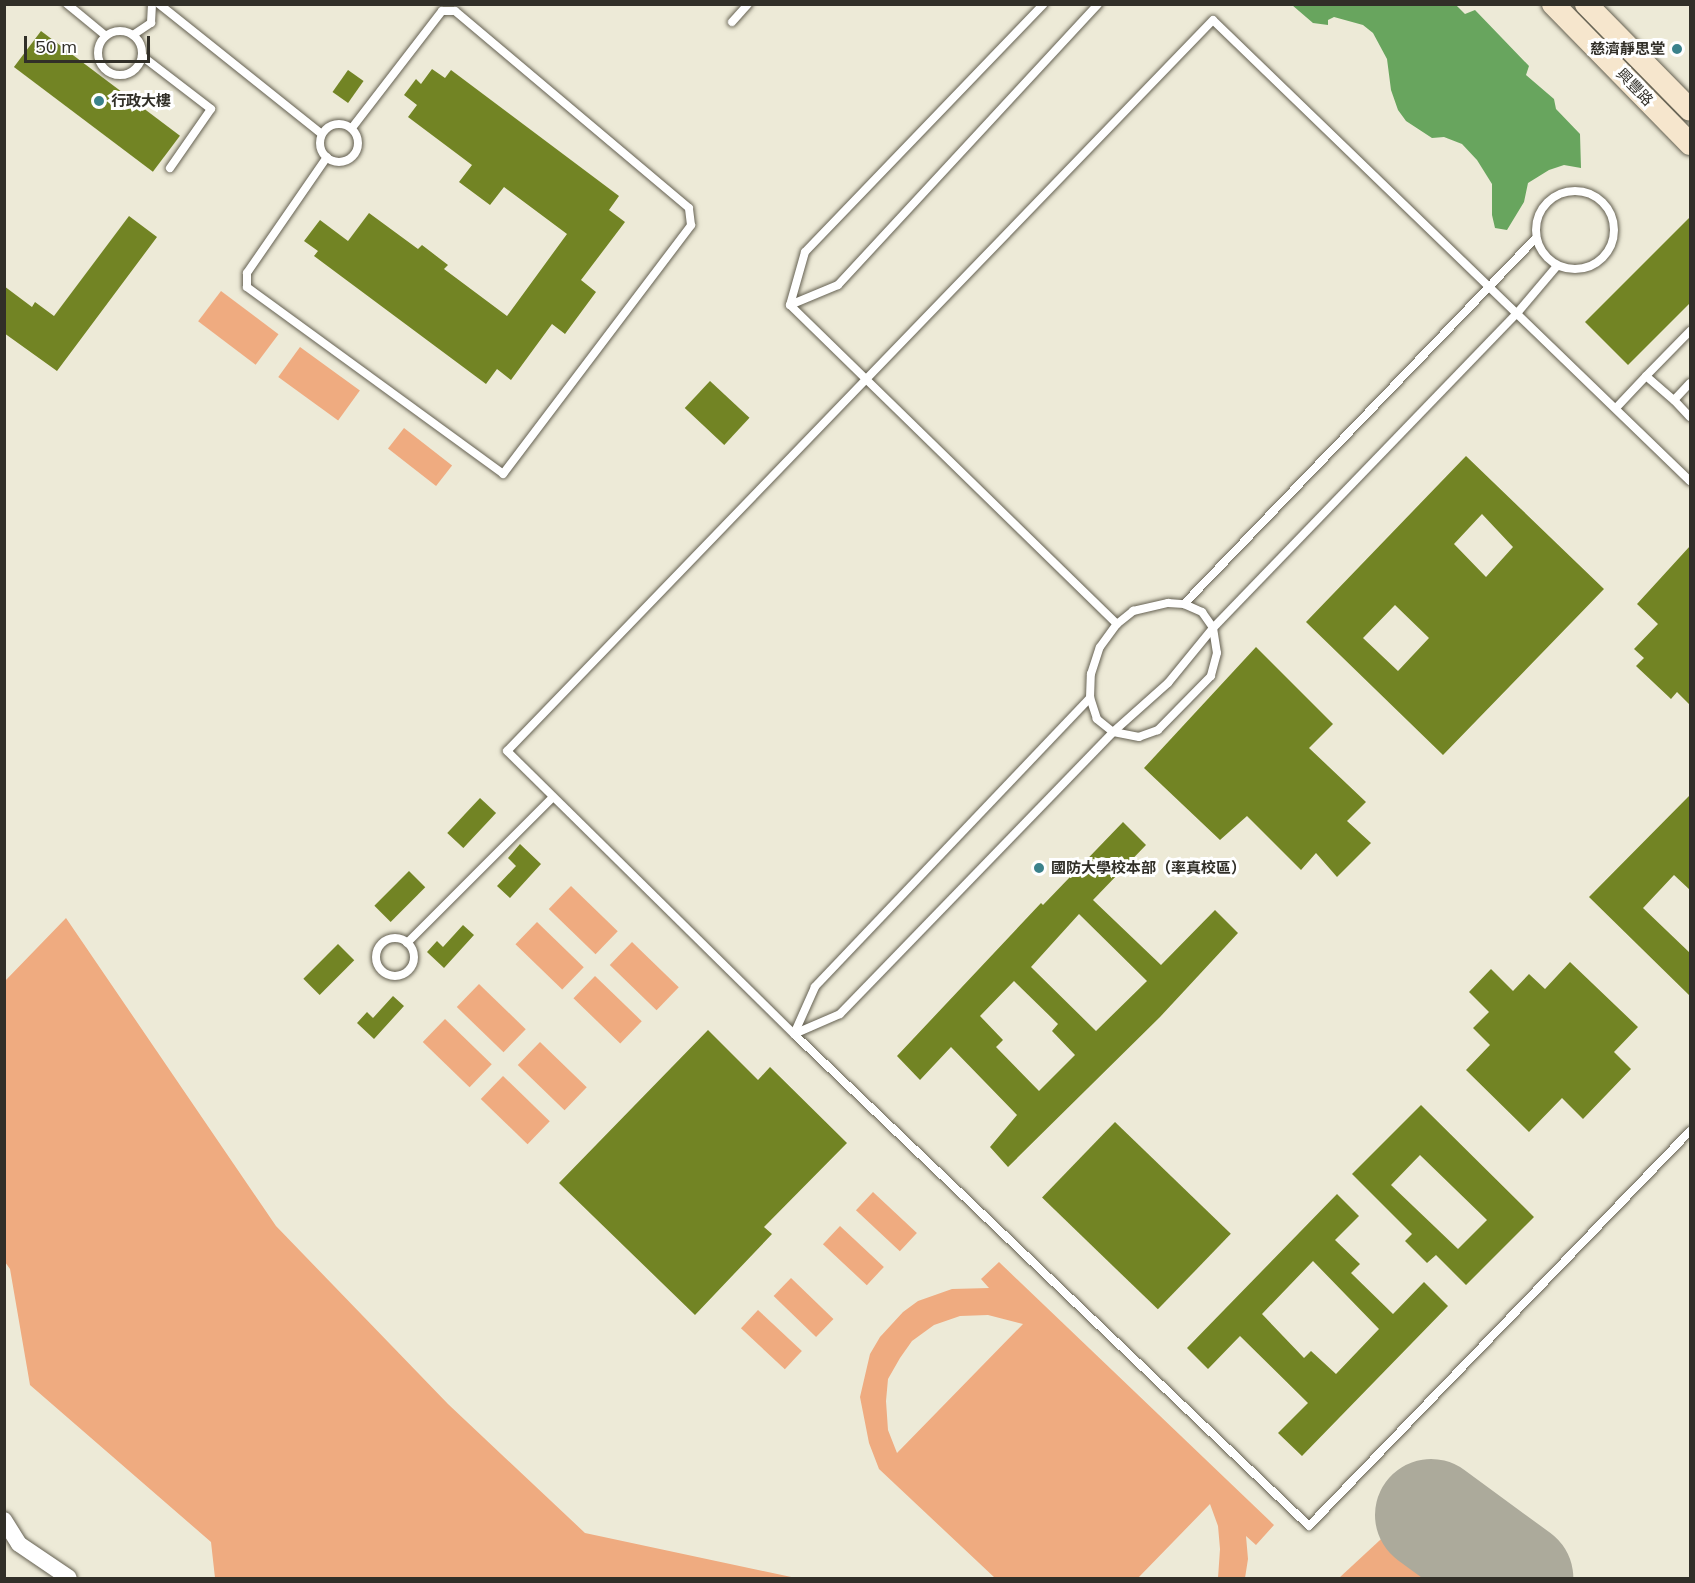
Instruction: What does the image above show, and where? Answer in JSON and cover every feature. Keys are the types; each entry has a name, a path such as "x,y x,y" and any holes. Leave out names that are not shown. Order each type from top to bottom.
{"main road":[{"name":"興豐路","path":"1553,4 1690,144"},
{"name":"興豐路","path":"1586,4 1690,110"}],"street":[{"path":"4,1520 19,1544 69,1578"}],"lane":[{"path":"67,4 106,36"},
{"path":"133,35 151,23 152,4"},
{"path":"159,4 322,134"},
{"path":"732,22 748,4"},
{"path":"790,305 805,252 1044,4"},
{"path":"790,305 838,285 1098,4"},
{"path":"327,157 247,273 247,287 503,474 690,225 688,208 455,11 442,10 352,128"},
{"path":"1690,481 1518,312 1489,287 1213,21 865,378 507,751 794,1034 1309,1526 1690,1131"},
{"path":"115,31 133,35 140,43 142,56 139,65 131,73 120,76 109,74 101,66 97,55 99,44 115,31"},
{"path":"142,56 211,108 170,168"},
{"path":"336,124 352,128 357,135 356,152 343,162 327,157 322,151 322,134 336,124"},
{"path":"1576,190 1593,194 1607,206 1615,222 1614,240 1606,256 1592,267 1575,271 1557,266 1544,255 1536,238 1537,221 1545,205 1559,194 1576,190"},
{"path":"1184,604 1536,238"},
{"path":"794,1034 840,1014 1113,732 1168,683 1213,628 1518,312 1557,266"},
{"path":"790,305 1117,624"},
{"path":"1616,408 1690,331"},
{"path":"1646,376 1690,417"},
{"path":"1674,400 1690,383"},
{"path":"1168,603 1184,604 1202,612 1213,628 1217,653 1211,676 1158,730 1139,737 1113,732 1098,718 1090,698 1091,674 1100,647 1117,624 1133,611 1168,603"},
{"path":"794,1034 815,987 1090,698"},
{"path":"407,943 553,797"},
{"path":"398,938 407,943 413,952 413,963 407,972 397,976 387,975 379,967 376,957 379,947 387,940 398,938"}],"shaded area":[{"path":"1292,5 1456,5 1465,14 1475,10 1529,66 1526,75 1554,99 1556,109 1580,134 1581,168 1564,165 1549,170 1528,183 1524,202 1507,230 1495,228 1492,215 1492,184 1477,160 1462,144 1444,137 1432,138 1406,121 1398,110 1391,90 1387,59 1373,33 1363,25 1334,17 1328,20 1328,25 1313,23"},
{"path":"221,291 279,334 256,365 198,321"},
{"path":"300,347 360,390 338,420 278,377"},
{"path":"404,428 452,466 436,486 388,448"},
{"path":"571,886 618,931 596,954 549,909"},
{"path":"66,918 276,1226 448,1404 585,1533 796,1578 215,1578 211,1542 30,1385 10,1269 5,1262 5,981"},
{"path":"537,922 584,967 562,989 515,944"},
{"path":"632,942 679,987 657,1010 610,965"},
{"path":"595,976 642,1021 620,1043 573,998"},
{"path":"479,984 526,1029 504,1052 457,1007"},
{"path":"445,1019 492,1064 470,1087 423,1042"},
{"path":"540,1042 587,1087 565,1110 518,1065"},
{"path":"503,1076 550,1121 528,1144 481,1099"},
{"path":"873,1192 917,1233 900,1251 856,1210"},
{"path":"840,1226 884,1267 867,1285 823,1244"},
{"path":"999,1262 1274,1525 1256,1545 1246,1536 1248,1559 1245,1578 1218,1578 1220,1549 1218,1526 1210,1504 1138,1578 995,1578 879,1469 869,1443 860,1397 870,1354 880,1337 903,1312 918,1301 952,1289 989,1288 981,1279","holes":["988,1315 1023,1324 897,1453 888,1430 886,1401 888,1379 912,1341 934,1325 960,1316"]},
{"path":"791,1278 833,1319 816,1337 774,1296"},
{"path":"758,1310 802,1351 785,1369 741,1328"},
{"path":"1394,1528 1457,1578 1339,1578"}],"building":[{"name":"行政大樓","path":"41,31 180,136 153,172 14,67"},
{"path":"432,69 445,78 451,70 619,196 609,210 625,222 581,280 596,292 565,334 552,324 511,380 497,369 486,384 314,256 318,251 304,241 320,220 348,241 369,213 418,249 422,245 448,265 444,269 507,316 567,234 504,187 490,205 459,182 472,165 408,117 417,105 404,95 416,79 421,84"},
{"path":"348,70 364,81 348,103 333,92"},
{"path":"129,216 157,237 57,371 4,333 4,286 32,307 35,302 54,316"},
{"path":"1690,217 1690,303 1628,365 1585,322"},
{"path":"710,381 749,418 724,445 685,408"},
{"path":"1466,456 1604,589 1443,755 1306,622","holes":["1482,514 1513,547 1486,577 1454,544","1395,605 1429,638 1398,671 1363,638"]},
{"path":"1690,546 1690,705 1677,692 1671,699 1636,666 1644,658 1634,649 1658,624 1637,604"},
{"path":"1256,647 1333,724 1309,748 1366,802 1347,821 1371,843 1337,877 1316,853 1301,870 1247,816 1220,840 1144,768"},
{"path":"1690,795 1690,890 1674,875 1643,908 1690,953 1690,996 1589,897"},
{"path":"480,798 496,813 463,848 447,833"},
{"path":"1123,822 1146,845 1093,900 1161,965 1215,910 1238,933 1160,1017 1008,1167 990,1147 1017,1115 951,1047 920,1080 897,1056 1041,903 1043,905","holes":["1079,914 1147,981 1096,1031 1031,967","1014,981 1058,1024 1052,1031 1075,1055 1039,1091 996,1047 1003,1040 980,1016"]},
{"path":"520,844 541,864 510,898 497,886 516,866 508,858"},
{"path":"409,871 425,887 391,922 374,906"},
{"path":"463,925 474,935 444,968 427,952 437,941 443,947"},
{"path":"338,944 354,960 320,995 303,979"},
{"path":"1570,962 1638,1027 1614,1052 1631,1069 1583,1119 1562,1098 1529,1132 1466,1070 1490,1045 1473,1028 1489,1012 1469,992 1491,969 1513,991 1529,974 1545,989"},
{"path":"393,996 404,1006 374,1039 357,1023 367,1012 373,1018"},
{"path":"708,1030 758,1080 770,1067 847,1143 764,1227 772,1234 695,1315 559,1183"},
{"path":"1421,1105 1534,1217 1466,1285 1436,1255 1427,1263 1405,1241 1412,1234 1352,1174","holes":["1420,1155 1487,1220 1458,1249 1391,1185"]},
{"path":"1115,1122 1231,1234 1158,1309 1042,1198"},
{"path":"1337,1194 1359,1216 1335,1240 1360,1264 1351,1273 1393,1314 1424,1282 1448,1306 1302,1456 1278,1433 1308,1403 1240,1336 1208,1369 1187,1348","holes":["1313,1261 1379,1329 1336,1374 1311,1351 1304,1358 1262,1314"]}],"runway":[{"path":"1431,1515 1517,1578"}],"place":[{"name":"慈濟靜思堂","path":"1677,49"},
{"name":"行政大樓","path":"99,101"},
{"name":"國防大學校本部（率真校區）","path":"1039,868"}]}
